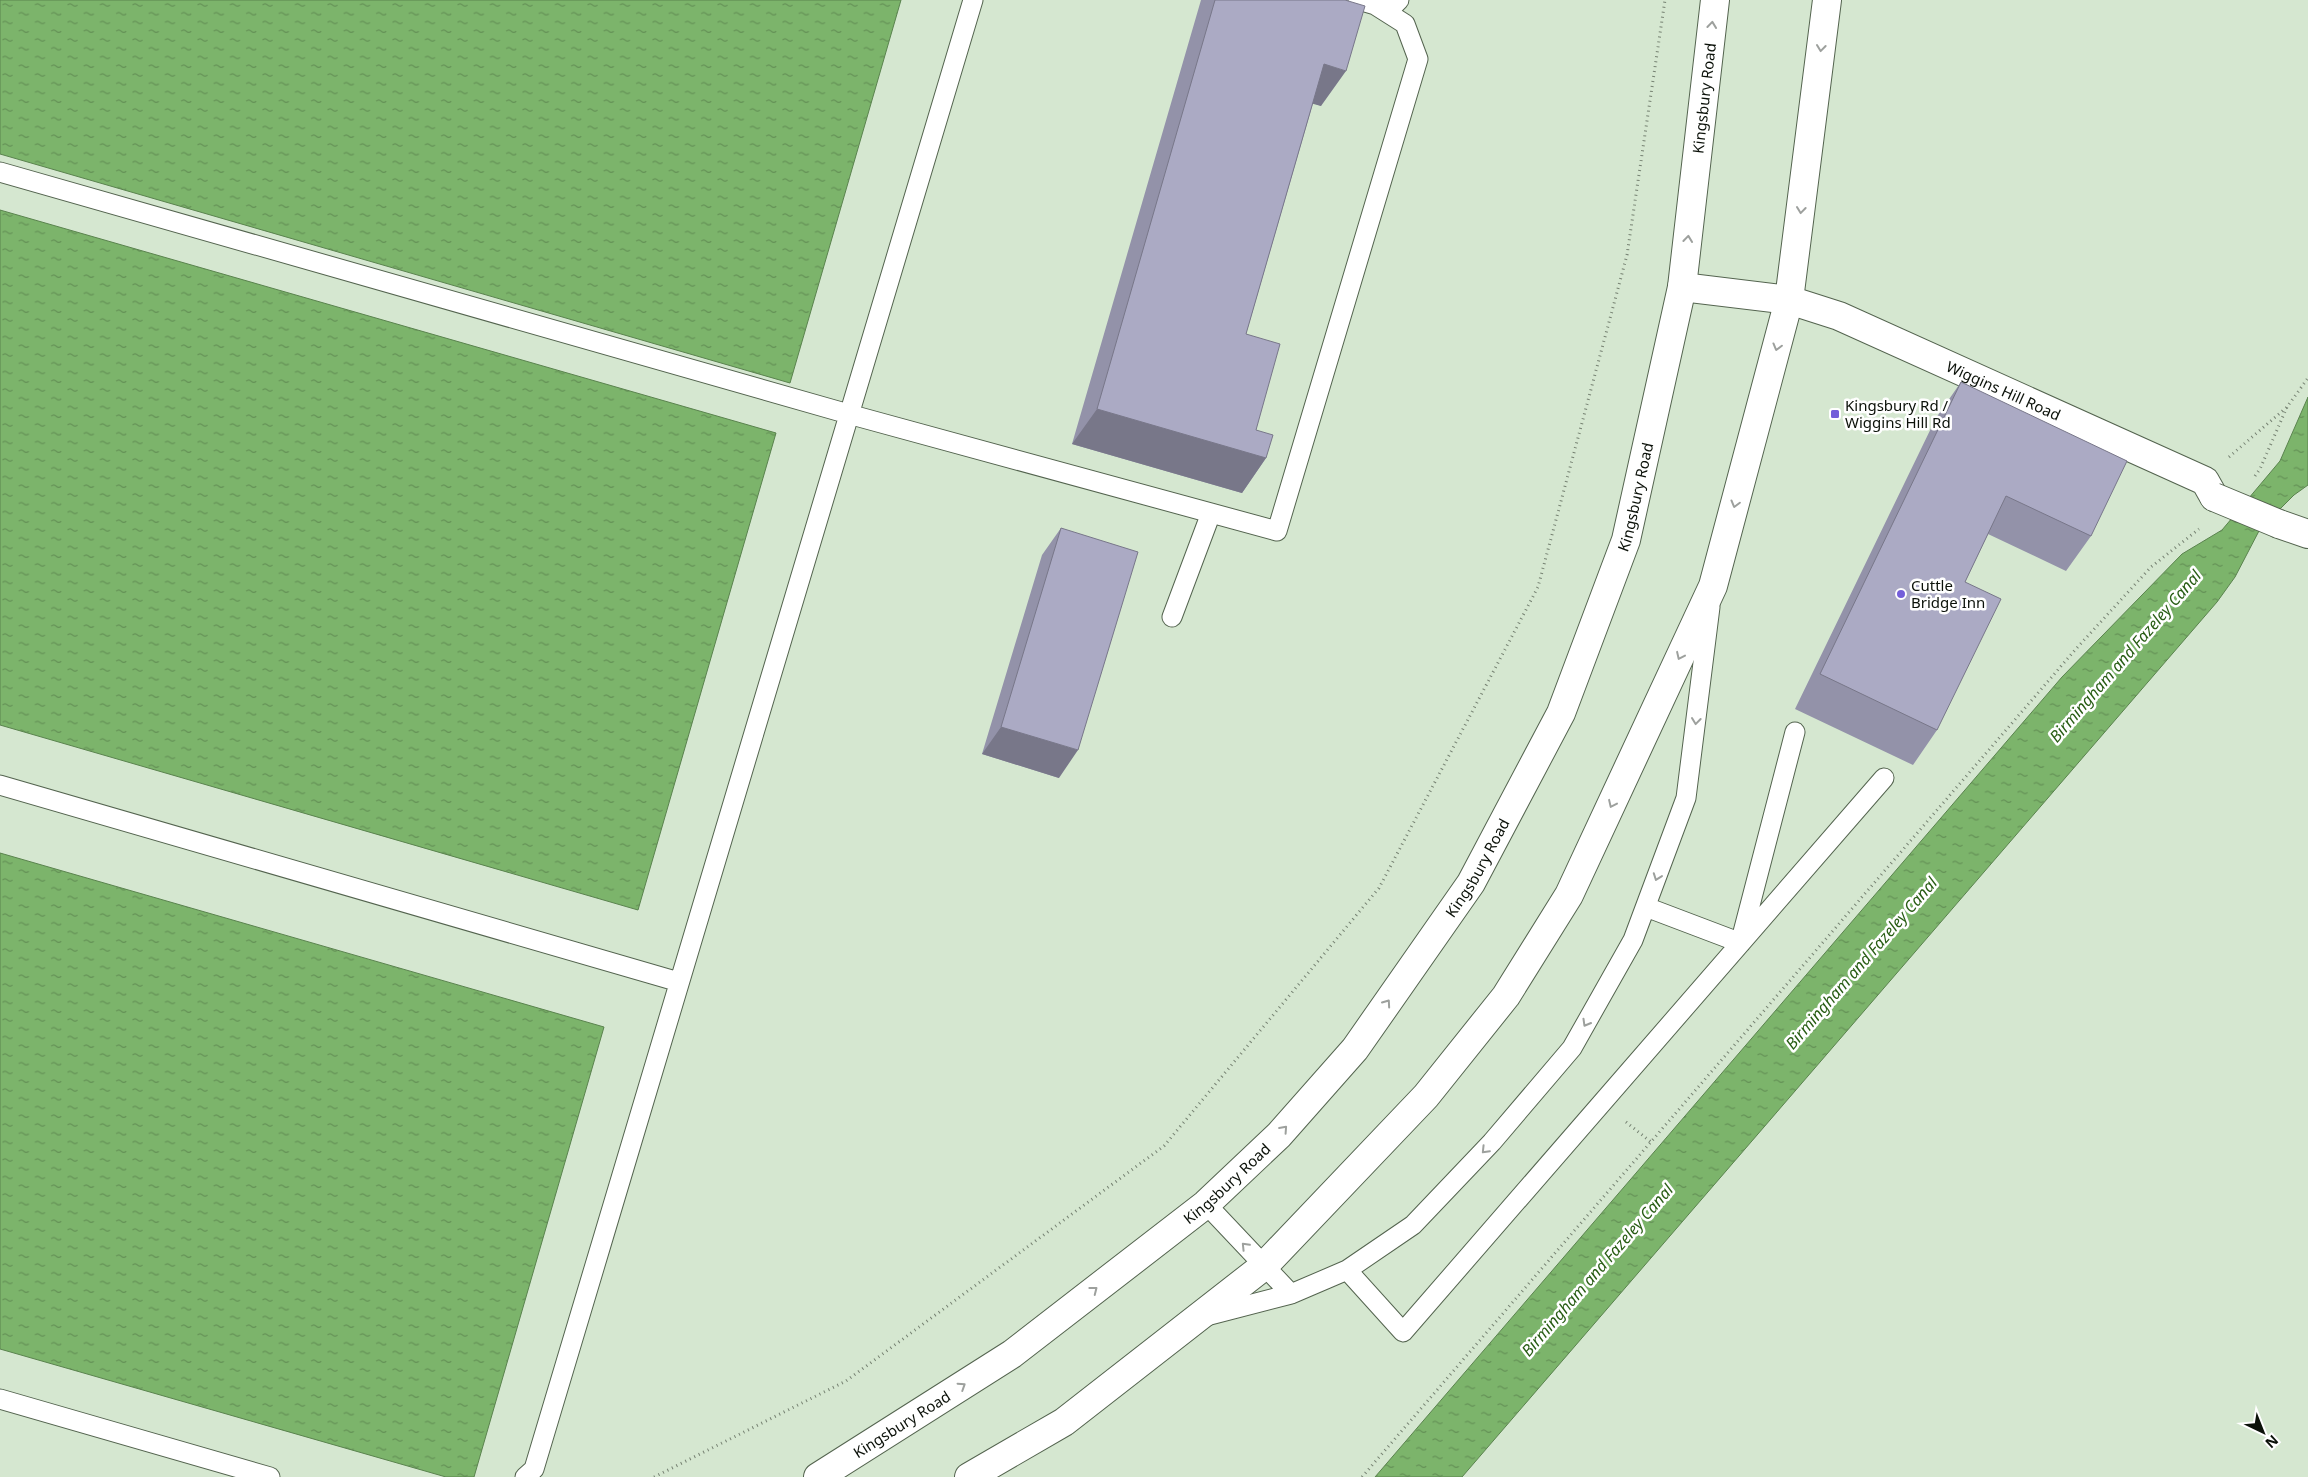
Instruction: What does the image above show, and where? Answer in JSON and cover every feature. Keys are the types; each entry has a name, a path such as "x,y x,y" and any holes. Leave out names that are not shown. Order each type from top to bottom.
{"main road":[{"name":"Kingsbury Road","path":"818,1477 1012,1354 1206,1204 1279,1135 1355,1049 1471,883 1561,713 1626,540 1682,287 1715,0"},
{"path":"969,1477 1064,1422 1264,1266 1426,1096 1506,996 1569,895 1713,586 1789,300 1827,0"},
{"name":"Wiggins Hill Road","path":"1682,287 1789,300 1839,316 2210,489 2279,524 2308,534"}],"lane":[{"path":"525,1477 534,1469 679,982 852,415 973,0"},
{"path":"0,172 852,415 1277,531 1418,59 1405,24 1393,6 1375,5 1358,0"},
{"path":"1172,617 1211,513"},
{"path":"1197,1319 1290,1294 1347,1270 1413,1225 1492,1142 1572,1048 1633,940 1686,798 1713,586"},
{"path":"1740,943 1795,732"},
{"path":"1347,1270 1403,1332 1884,778"},
{"path":"0,785 679,982"},
{"path":"1646,907 1740,943"},
{"path":"1206,1204 1290,1294"},
{"path":"0,1399 270,1477"}],"path":[{"path":"654,1477 846,1381 1164,1146 1380,888 1538,587 1627,255 1665,0"},
{"path":"2210,489 2287,406 2308,378"},
{"path":"2249,483 2260,469 2287,406"},
{"path":"1362,1477 2075,650 2151,567 2194,531 2201,528"}],"water":[{"path":"0,0 901,0 790,383 0,154"},
{"path":"0,210 776,433 638,910 0,725"},
{"name":"Birmingham and Fazeley Canal","path":"2308,397 2308,485 2294,495 2260,529 2235,577 2217,602 1462,1477 1375,1477 2062,677 2182,554 2222,530 2280,461"},
{"path":"0,853 604,1027 474,1477 446,1477 0,1349"}],"building":[{"path":"1215,0 1345,0 1365,6 1346,71 1324,64 1246,334 1280,344 1256,430 1273,435 1266,458 1097,409"},
{"name":"Cuttle Bridge Inn","path":"1961,382 2127,461 2091,536 2006,496 1965,582 2001,599 1937,730 1820,674"},
{"path":"1061,528 1138,552 1078,750 1001,727"}],"place":[{"name":"Kingsbury Rd / Wiggins Hill Rd","path":"1835,414"},
{"name":"Cuttle Bridge Inn","path":"1901,594"}]}
